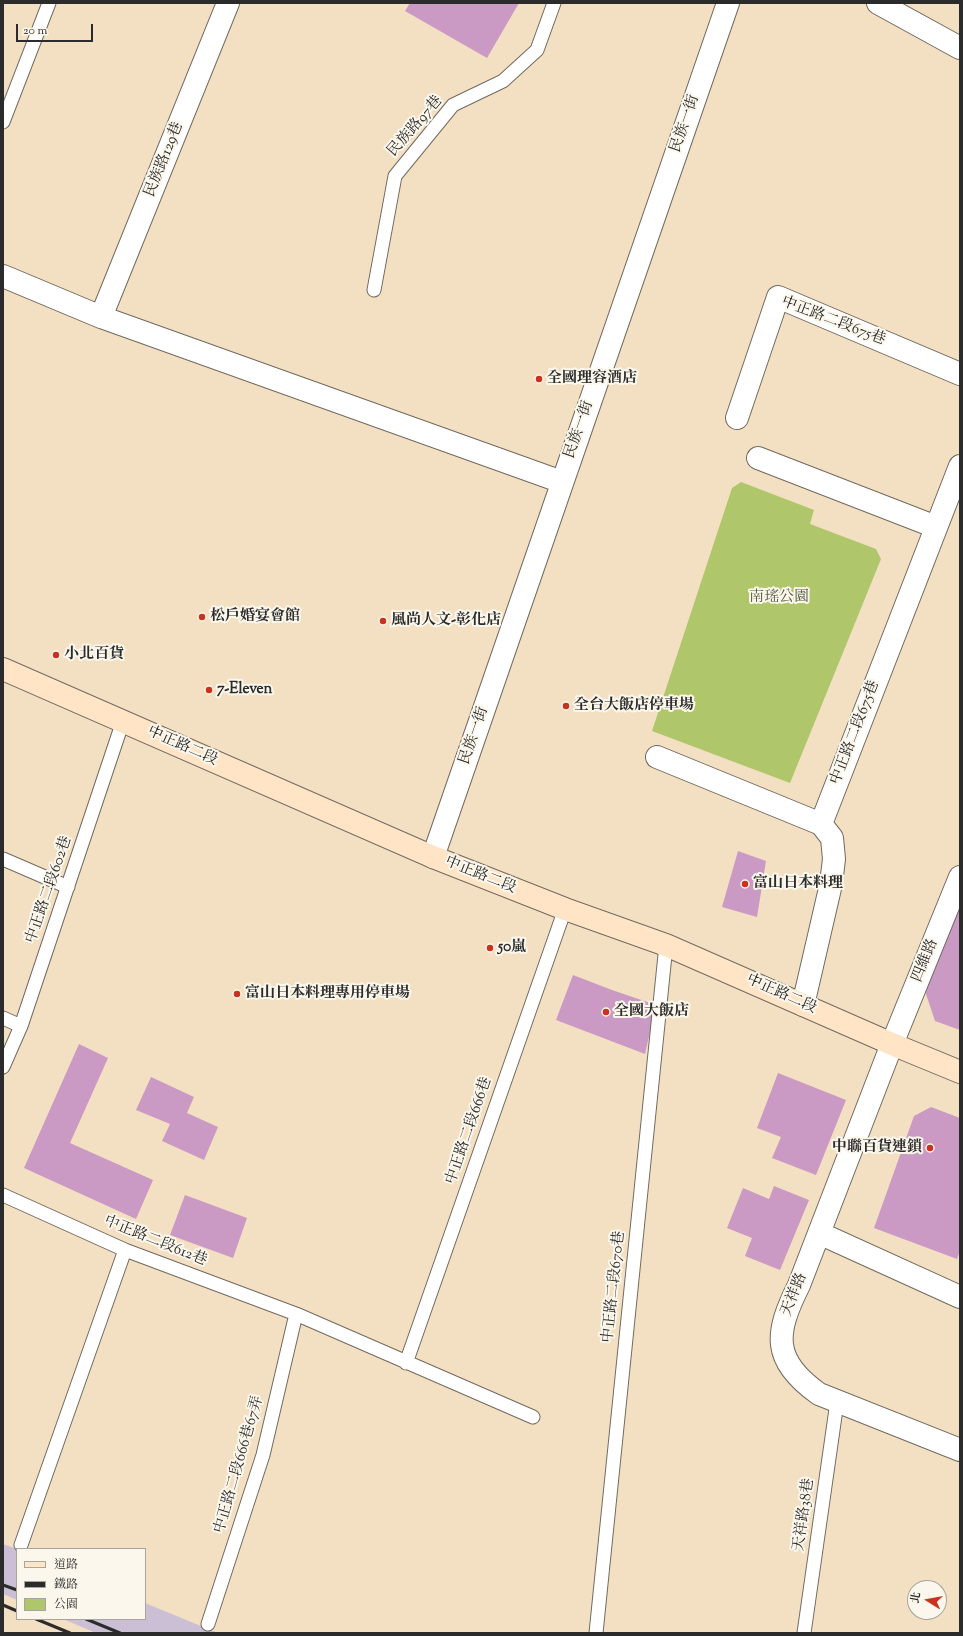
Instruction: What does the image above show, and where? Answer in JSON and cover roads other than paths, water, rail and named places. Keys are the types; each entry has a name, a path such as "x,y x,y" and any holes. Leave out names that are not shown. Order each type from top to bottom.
{"street":[{"name":"民族路129巷","path":"101,317 228,3"},
{"name":"民族一街","path":"433,857 728,3"},
{"path":"878,3 960,48"},
{"path":"3,276 101,317 562,482"},
{"name":"中正路二段675巷","path":"737,418 778,297 960,374"},
{"path":"758,458 936,527"},
{"name":"中正路二段675巷","path":"820,824 960,466"},
{"name":"中正路二段","path":"3,669 433,857 565,910 666,945 892,1044 960,1072"},
{"path":"657,757 820,824 832,838 834,859 831,884 803,1005"},
{"name":"四維路","path":"892,1044 960,877"},
{"name":"天祥路","path":"892,1044 783,1323 781,1346 788,1364 803,1383 819,1394 960,1450"},
{"path":"819,1233 960,1297"}],"lane":[{"path":"3,122 49,3"},
{"name":"民族路97巷","path":"374,290 395,176 453,105 502,80 537,50 554,3"},
{"name":"中正路二段602巷","path":"3,1067 21,1026 123,721"},
{"path":"3,858 68,887"},
{"name":"中正路二段666巷","path":"406,1363 565,910"},
{"name":"中正路二段670巷","path":"596,1633 666,945"},
{"path":"3,1018 21,1026"},
{"name":"中正路二段612巷","path":"3,1195 125,1250 296,1314"},
{"path":"21,1545 125,1250"},
{"path":"296,1314 533,1417"},
{"name":"中正路二段666巷67弄","path":"208,1624 263,1455 296,1314"},
{"name":"天祥路38巷","path":"804,1633 837,1402"}],"railway":[{"path":"3,1585 16,1590"},
{"path":"3,1605 16,1611"},
{"path":"38,1620 70,1633"},
{"path":"88,1620 120,1633"}],"place":[{"name":"全國理容酒店","path":"539,379"},
{"name":"松戶婚宴會館","path":"202,617"},
{"name":"風尚人文-彰化店","path":"383,621"},
{"name":"小北百貨","path":"56,655"},
{"name":"7-Eleven","path":"209,690"},
{"name":"全台大飯店停車場","path":"566,706"},
{"name":"富山日本料理","path":"745,884"},
{"name":"50嵐","path":"490,948"},
{"name":"富山日本料理專用停車場","path":"237,994"},
{"name":"全國大飯店","path":"606,1012"},
{"name":"中聯百貨連鎖","path":"930,1148"}],"park label":[{"name":"南瑤公園","path":"779,598"}]}
